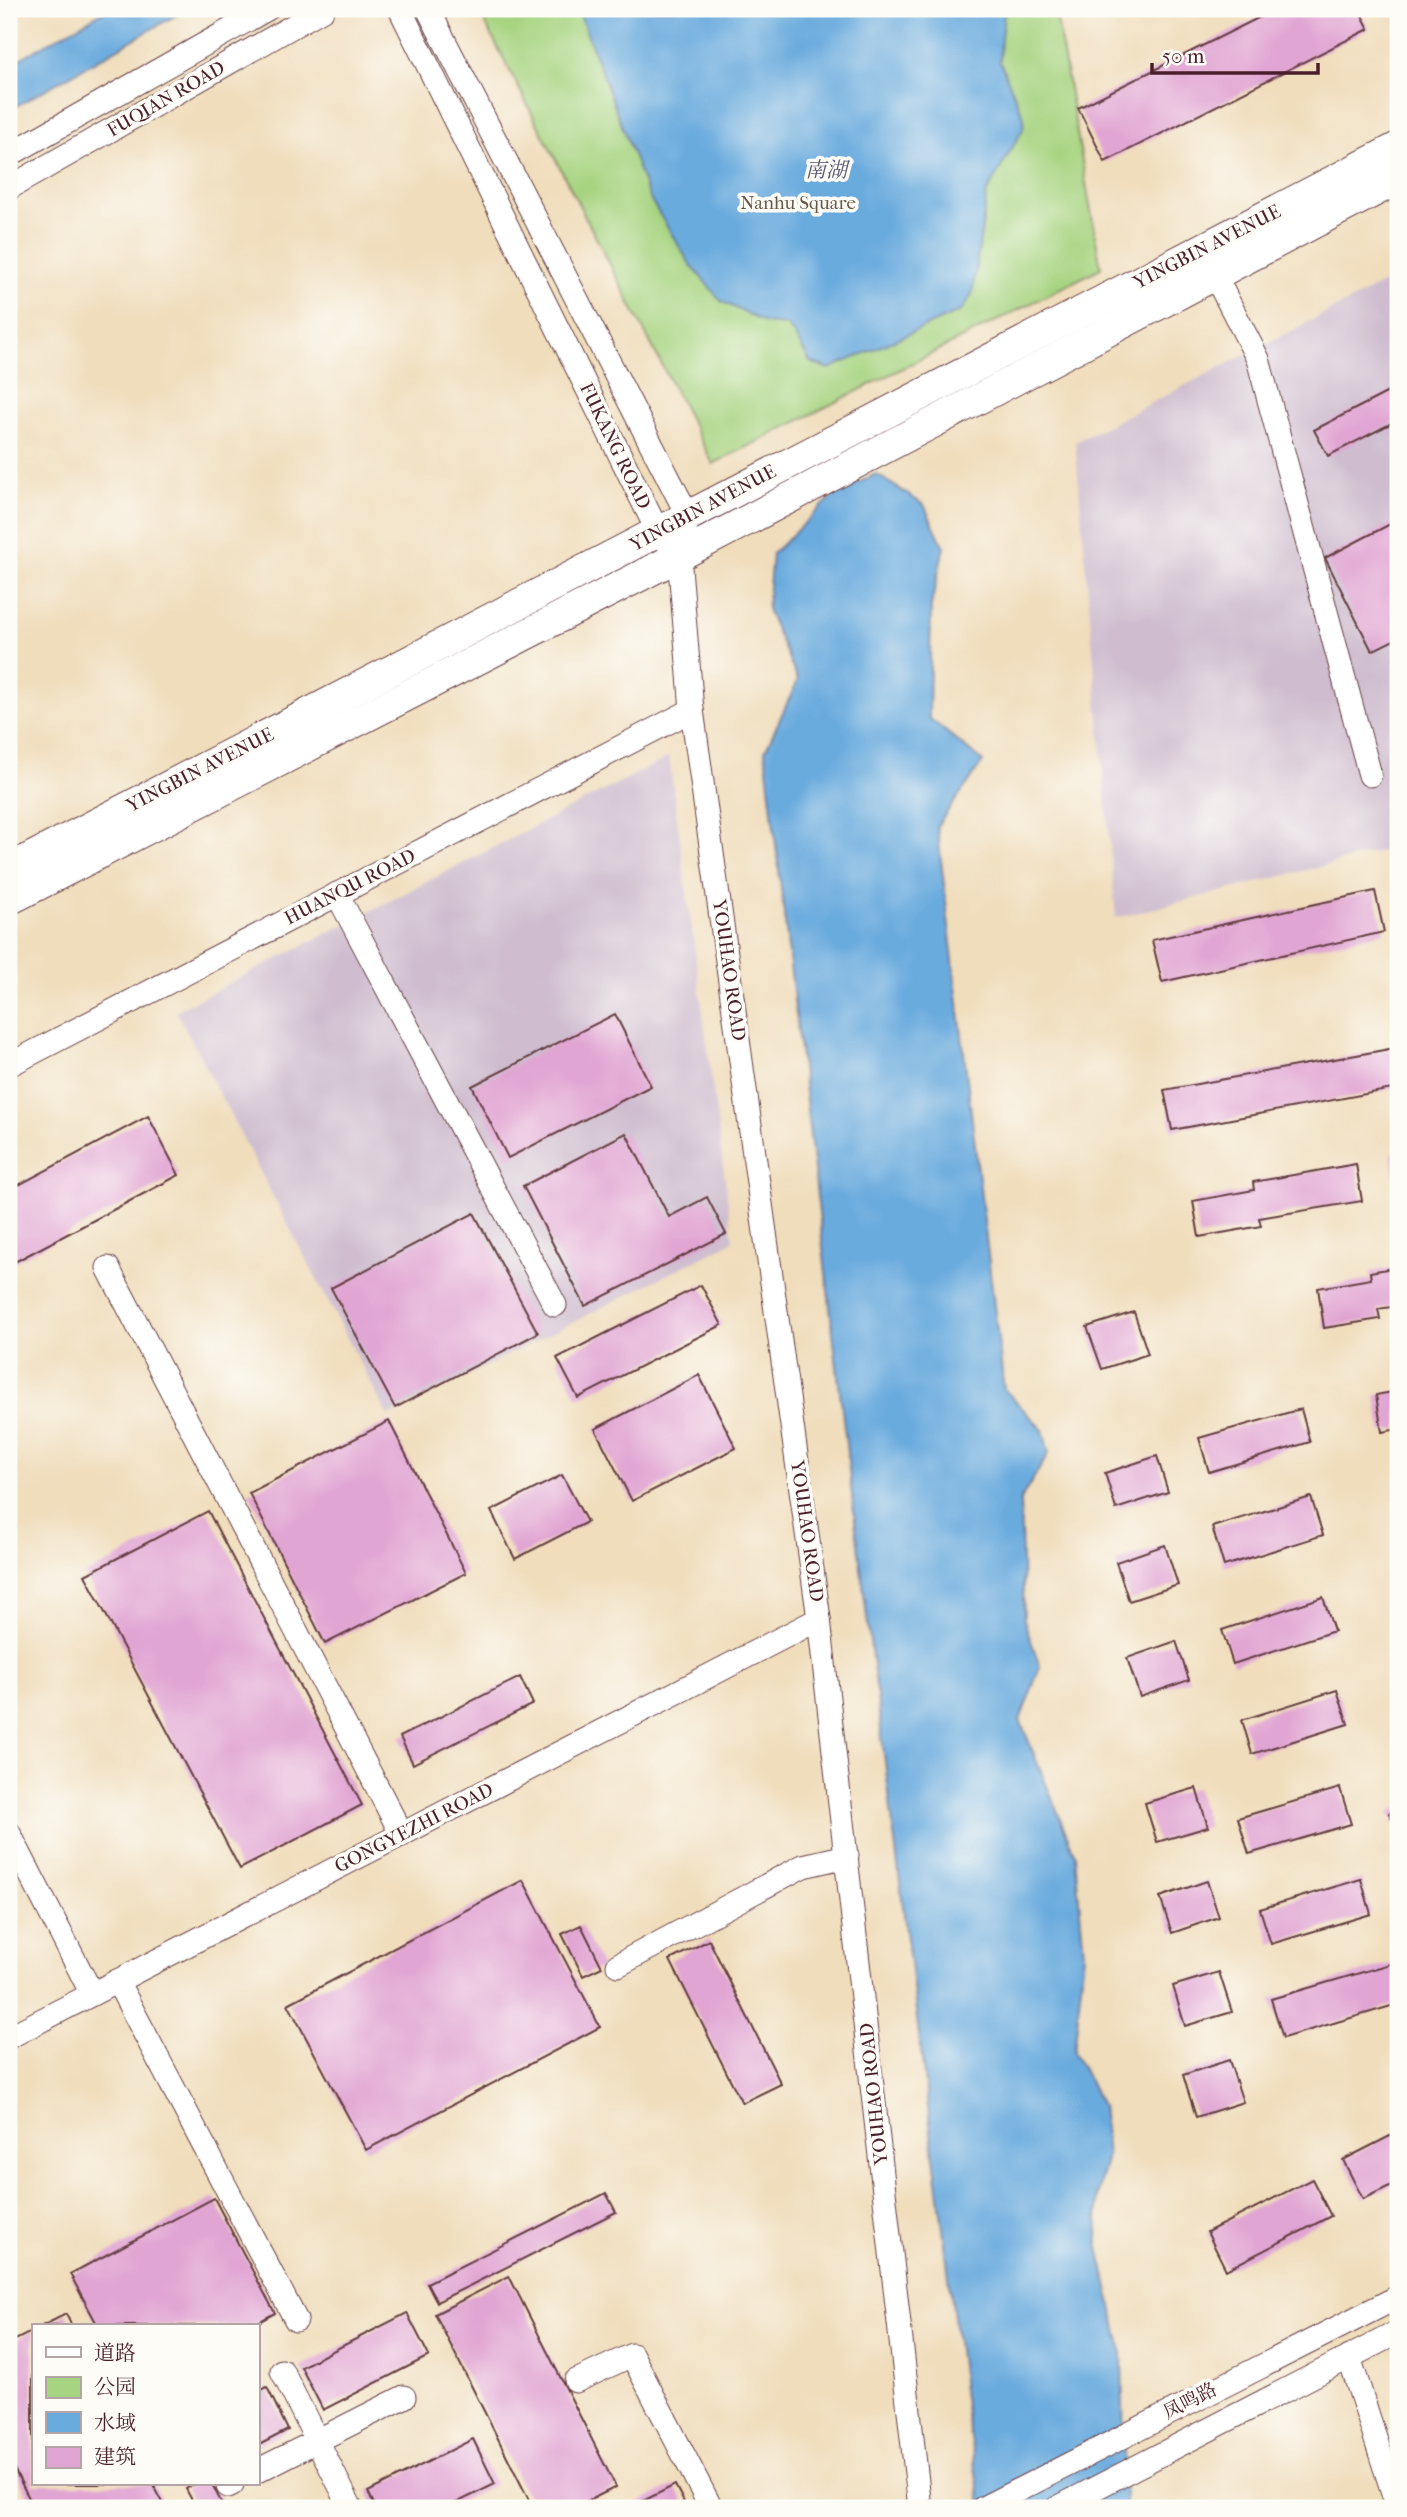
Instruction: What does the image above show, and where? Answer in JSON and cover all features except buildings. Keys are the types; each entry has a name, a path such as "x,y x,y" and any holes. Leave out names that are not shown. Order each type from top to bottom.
{"main road":[{"name":"YINGBIN AVENUE","path":"9,869 1398,147"},
{"name":"YINGBIN AVENUE","path":"9,900 679,556 1398,180"}],"street":[{"name":"FUQIAN ROAD","path":"9,155 267,9"},
{"name":"FUQIAN ROAD","path":"9,188 323,9"},
{"name":"FUKANG ROAD","path":"400,9 658,532 679,556"},
{"name":"FUKANG ROAD","path":"428,9 688,516"},
{"path":"1214,274 1258,359 1370,775"},
{"path":"679,556 688,516"},
{"name":"YOUHAO ROAD","path":"679,556 692,710 820,1619 920,2508"},
{"name":"HUANQU ROAD","path":"9,1065 692,710"},
{"path":"337,894 555,1305"},
{"path":"108,1268 402,1835"},
{"name":"GONGYEZHI ROAD","path":"9,2037 820,1619"},
{"path":"9,1833 92,1994"},
{"path":"618,1965 803,1867 847,1856"},
{"path":"117,1981 296,2320"},
{"name":"凤鸣路","path":"983,2508 1200,2395 1398,2297"},
{"name":"凤鸣路","path":"1056,2508 1398,2332"},
{"path":"576,2381 632,2355 710,2508"},
{"path":"1349,2357 1398,2508"},
{"path":"282,2371 351,2508"},
{"path":"259,2470 404,2397"}],"shaded area":[{"path":"1398,276 1398,699 1394,700 1398,750 1398,847 1116,918 1075,442"},
{"path":"669,757 733,1241 388,1416 176,1011"}],"green space":[{"name":"南湖","path":"478,9 1055,9 1101,268 713,464"}],"water":[{"path":"108,9 187,9 9,110 9,65"},
{"name":"南湖","path":"575,9 1005,9 1000,62 1024,117 1023,129 987,192 972,295 961,311 829,369 810,362 786,325 765,323 721,301 690,264 649,197 580,15"},
{"path":"876,474 924,505 944,547 931,605 929,718 983,762 937,826 1004,1389 1043,1430 1049,1453 1020,1500 1024,1620 1040,1667 1020,1720 1075,1855 1084,1954 1074,2053 1102,2105 1107,2156 1097,2194 1098,2243 1122,2351 1125,2508 982,2508 966,2414 853,1504 765,751 798,680 767,609 772,554 834,495"}],"park label":[{"name":"Nanhu Square","path":"798,203"}]}
